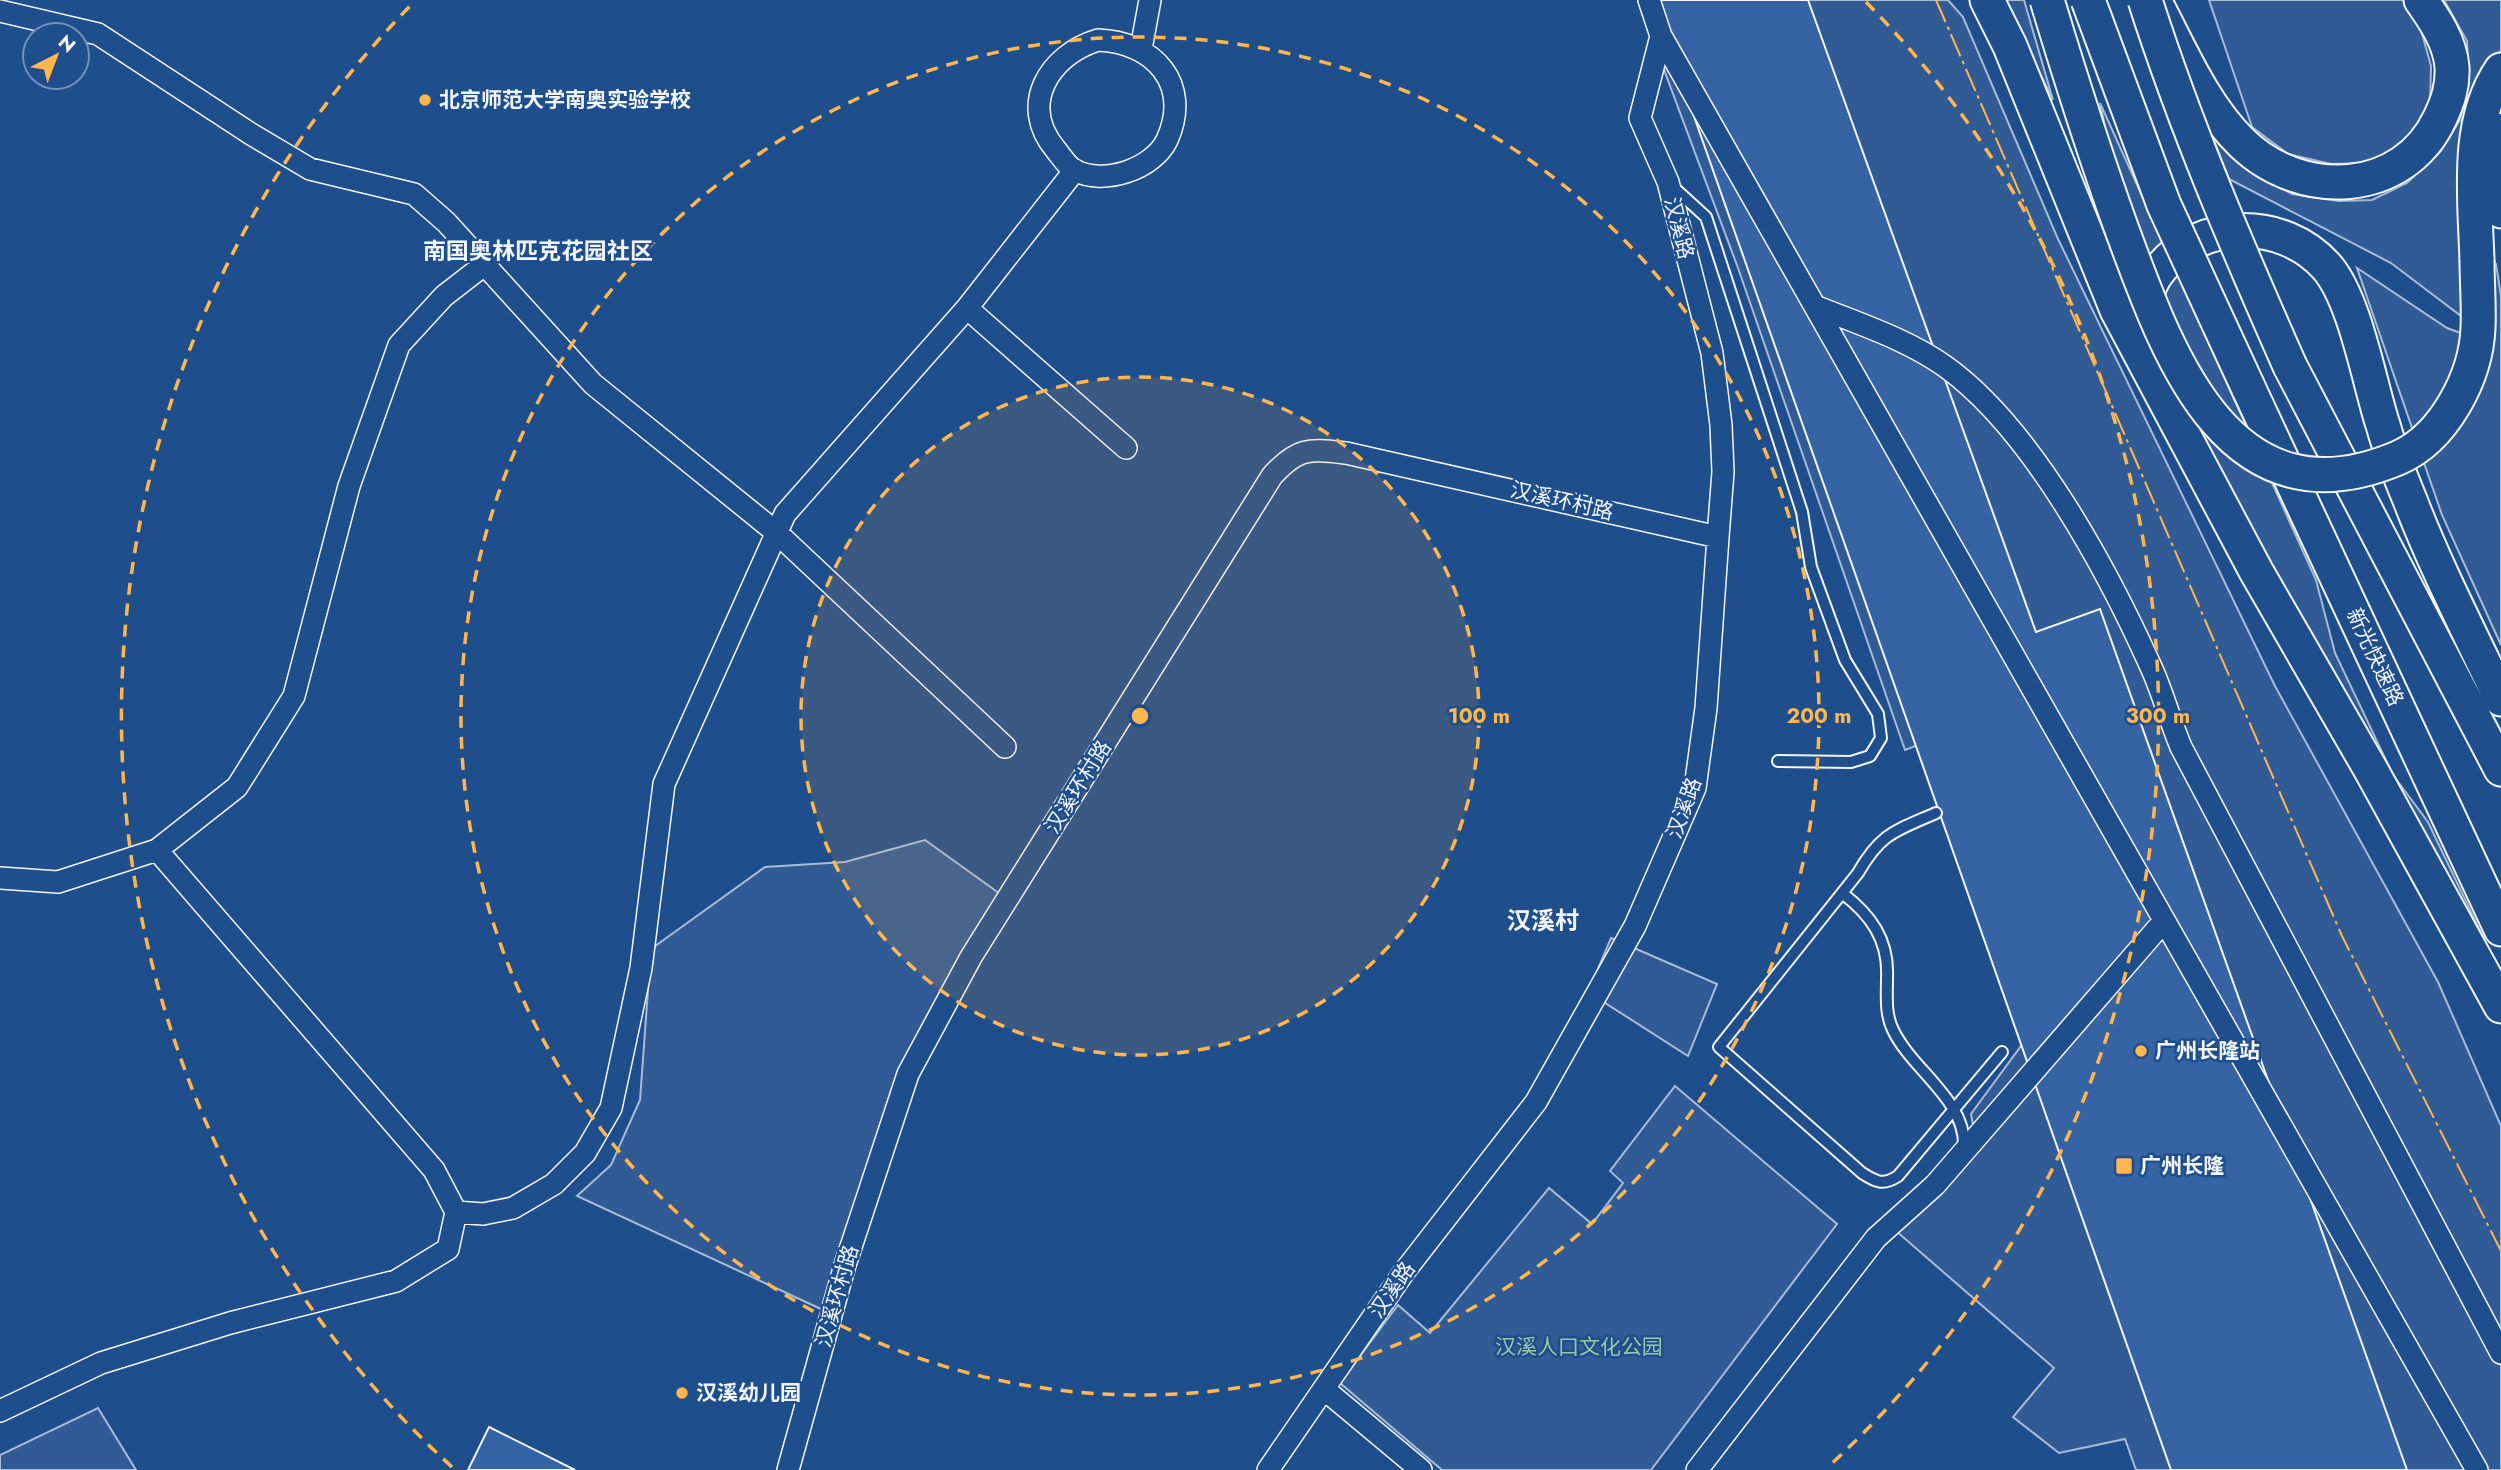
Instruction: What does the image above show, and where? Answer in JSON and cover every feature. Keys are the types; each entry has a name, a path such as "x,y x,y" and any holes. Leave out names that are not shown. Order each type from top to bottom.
{"highway":[{"path":"1987,0 2010,46 2117,310 2256,571 2371,769 2501,1006"},
{"path":"2047,0 2106,186 2168,346 2206,411 2242,446 2262,458 2311,475 2355,473 2402,456 2434,432 2456,400 2474,353 2478,329 2474,173 2478,143 2484,108 2501,70"},
{"name":"新光快速路","path":"2088,0 2164,205 2501,929"},
{"path":"2145,0 2176,98 2204,170 2290,366 2501,769"},
{"path":"2154,0 2207,97 2242,143 2276,167 2319,182 2351,184 2388,172 2413,157 2431,138 2450,97 2452,66 2441,28 2421,0"},
{"path":"2501,104 2496,155 2501,211"},
{"path":"2182,430 2145,306 2147,292 2156,274 2188,243 2208,235 2242,229 2265,231 2313,254 2327,267 2338,286 2410,502 2501,699"}],"street":[{"path":"1141,48 1150,0"},
{"path":"1649,0 1661,36 2477,1470"},
{"path":"0,11 98,34 251,134 310,169 414,194 446,222 593,384 777,533 1005,747"},
{"name":"汉溪路","path":"1268,1470 1404,1272 1535,1102 1635,926 1695,788 1706,708 1723,472 1721,425 1712,353 1668,181 1640,118 1661,36"},
{"path":"1109,40 1141,48 1159,63 1171,82 1175,104 1173,126 1163,147 1147,163 1128,173 1105,175 1074,170 1049,142 1041,121 1040,99 1046,78 1059,60 1077,46 1109,40"},
{"path":"456,1212 484,1214 513,1208 554,1184 585,1153 611,1108 641,968 664,784 785,514 967,308 1074,170"},
{"path":"0,878 58,882 157,850 237,787 293,696 349,485 399,345 444,296 484,265"},
{"path":"1815,306 1903,342 1944,365 1982,396 2039,467 2074,519 2152,668 2181,747 2501,1353"},
{"path":"967,308 1126,448"},
{"name":"汉溪环村路","path":"788,1470 845,1265 908,1074 971,957 1272,476 1290,456 1309,450 1346,453 1718,537"},
{"path":"0,1411 101,1363 230,1323 396,1281 448,1249 456,1212 434,1170 157,850"},
{"path":"1697,1470 1876,1238 1935,1185 2164,921"},
{"path":"1324,1389 1421,1470"}],"lane":[{"path":"1668,181 1706,218 1801,512 1811,566 1845,660 1878,715 1881,738 1870,756 1852,762 1778,761"},
{"path":"1936,813 1887,835 1873,848 1842,892 1719,1046 1876,1182 1888,1183 1898,1176 2002,1052"},
{"path":"1842,892 1863,910 1878,929 1888,968 1889,1021 1897,1038 1959,1117 1964,1136 1964,1152"}],"shaded area":[{"path":"1638,0 1948,0 1963,17 2058,239 2275,686 2438,982 2501,1126 2501,1470 2136,1470 2125,1439 2059,1453 2013,1417 2054,1368 1896,1231 1976,1142 1971,1114 2079,967 1986,719 1905,750 1738,268"},
{"path":"2004,0 2024,0 2053,100"},
{"path":"2209,0 2403,0 2415,8 2431,66 2430,105 2407,139 2373,163 2331,164 2288,154 2252,127"},
{"path":"2444,0 2501,0 2501,50 2479,84 2465,319 2391,263 2229,179 2209,128 2250,170 2292,194 2339,201 2372,200 2407,183 2440,152 2460,120 2469,82 2467,41"},
{"path":"2100,103 2316,580 2335,653 2393,775 2428,822 2495,962 2190,419 2115,175"},
{"path":"2496,264 2501,296 2501,645 2442,515 2357,268 2447,328 2491,344 2486,265"},
{"path":"925,840 1003,896 902,1063 821,1309 577,1196 611,1165 640,1100 651,949 765,867 845,862"},
{"path":"1611,938 1717,984 1688,1056 1588,992"},
{"name":"汉溪人口文化公园","path":"1675,1086 1837,1224 1651,1470 1442,1470 1340,1383 1398,1305 1430,1333 1549,1188 1592,1224 1623,1183 1610,1171"},
{"path":"98,1408 136,1470 0,1470 0,1455"}],"building":[{"name":"广州长隆站","path":"1653,0 1808,0 2036,632 2100,609 2407,1470 2171,1470"},
{"path":"489,1427 575,1470 468,1470"}],"power":[{"path":"1936,0 2342,936 2501,1251"}],"place":[{"name":"北京师范大学南奥实验学校","path":"425,100"},
{"name":"广州长隆站","path":"2141,1051"},
{"name":"广州长隆","path":"2124,1166"},
{"name":"汉溪幼儿园","path":"682,1393"}],"district":[{"name":"南国奥林匹克花园社区","path":"538,251"},
{"name":"汉溪村","path":"1543,921"}]}
